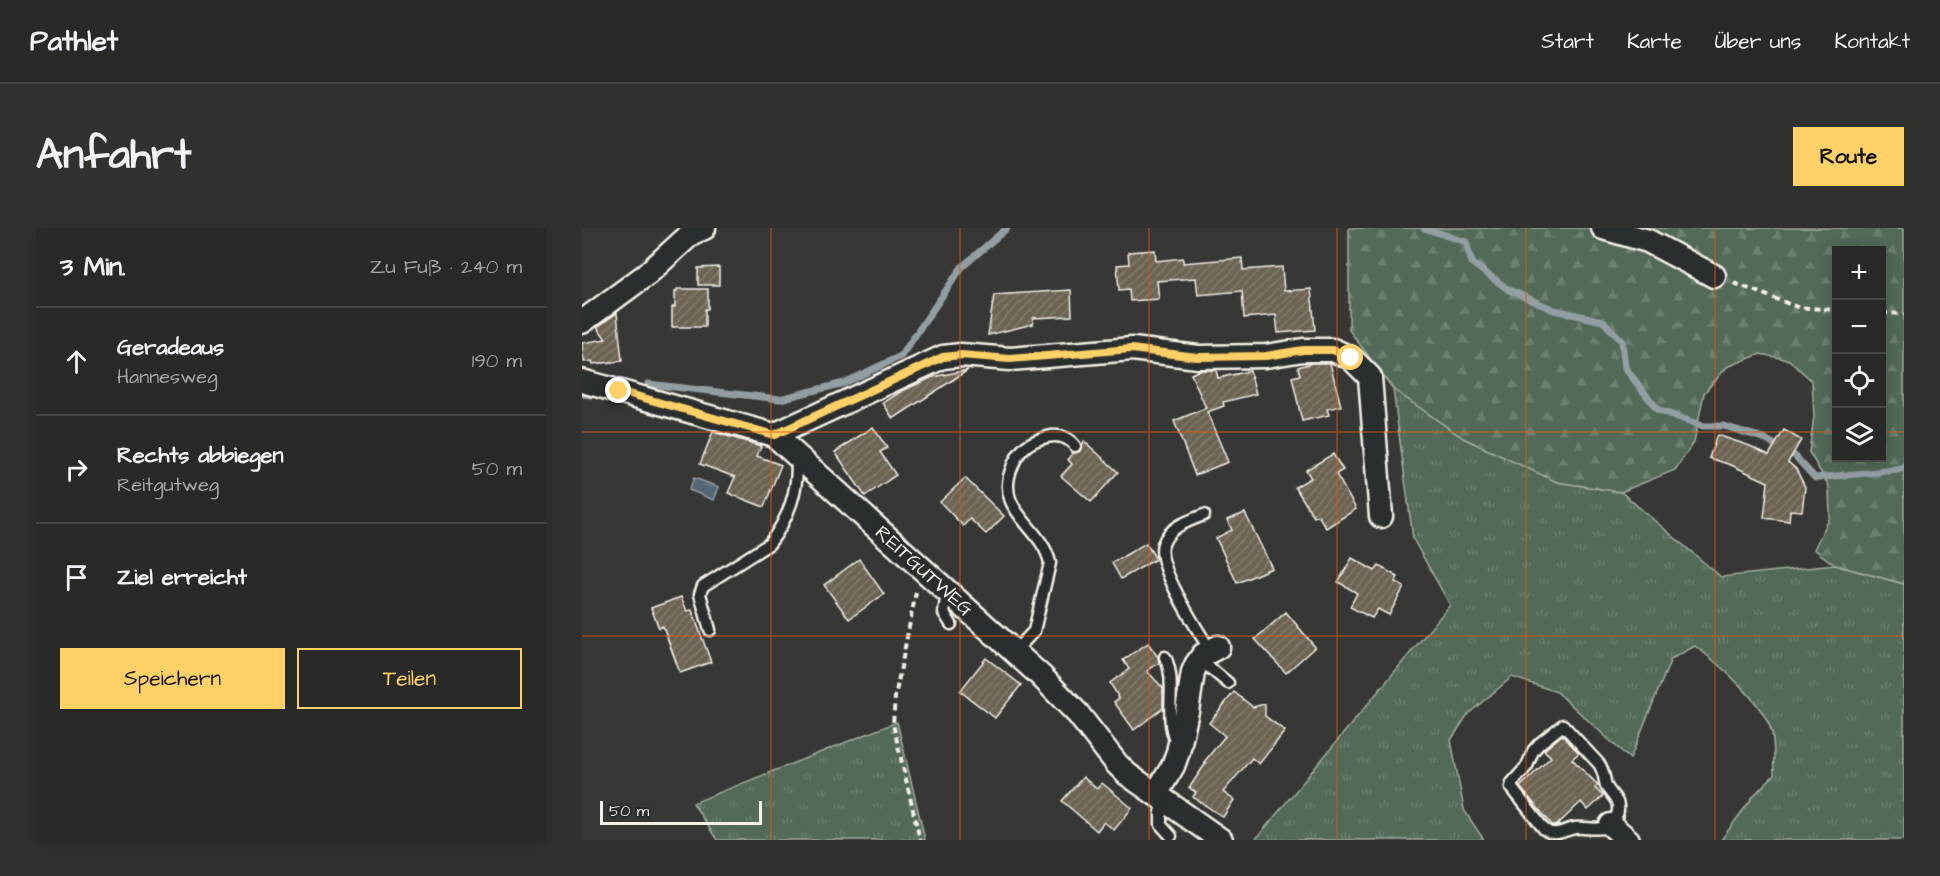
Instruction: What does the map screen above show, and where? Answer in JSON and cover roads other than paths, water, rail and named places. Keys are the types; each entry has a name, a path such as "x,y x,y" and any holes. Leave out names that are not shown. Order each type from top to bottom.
{"street":[{"path":"582,322 647,274 692,233 704,228"},
{"path":"1603,228 1648,240 1714,276"},
{"path":"774,435 943,357 961,355 1010,359 1131,349 1197,357 1266,356 1303,350 1333,350 1351,358 1370,377 1381,516"},
{"name":"REITGUTWEG","path":"582,381 774,435 1041,676 1078,714 1127,774 1221,840"},
{"path":"1161,798 1179,747 1193,672 1209,652"},
{"path":"1611,825 1628,840"}],"lane":[{"path":"1014,652 1034,630 1050,563 1048,553 1011,504 1008,486 1009,472 1017,455 1033,440 1055,435 1070,439 1075,446"},
{"path":"710,630 700,594 703,586 769,544 777,534 792,500 797,467 795,454"},
{"path":"1204,515 1173,529 1165,538 1161,548 1163,561 1173,585 1228,683"},
{"path":"946,591 944,613 951,624"},
{"path":"1165,657 1170,675 1171,728 1179,747"},
{"path":"1559,726 1565,726 1603,771 1609,791 1617,803 1617,813 1611,825 1597,829 1576,828 1557,834 1548,832 1513,790 1512,783 1527,766 1533,751 1559,726"},
{"path":"1161,798 1161,825 1171,836"}],"water":[{"path":"694,478 719,487 714,500 689,490"}],"waterway":[{"path":"648,384 780,399 844,383 901,356 962,267 1007,228"},
{"path":"1424,228 1466,242 1472,263 1509,290 1554,310 1603,321 1622,341 1625,368 1658,410 1703,426 1724,426 1763,438 1795,456 1815,478 1904,468"},
{"path":"582,394 590,395"}]}
